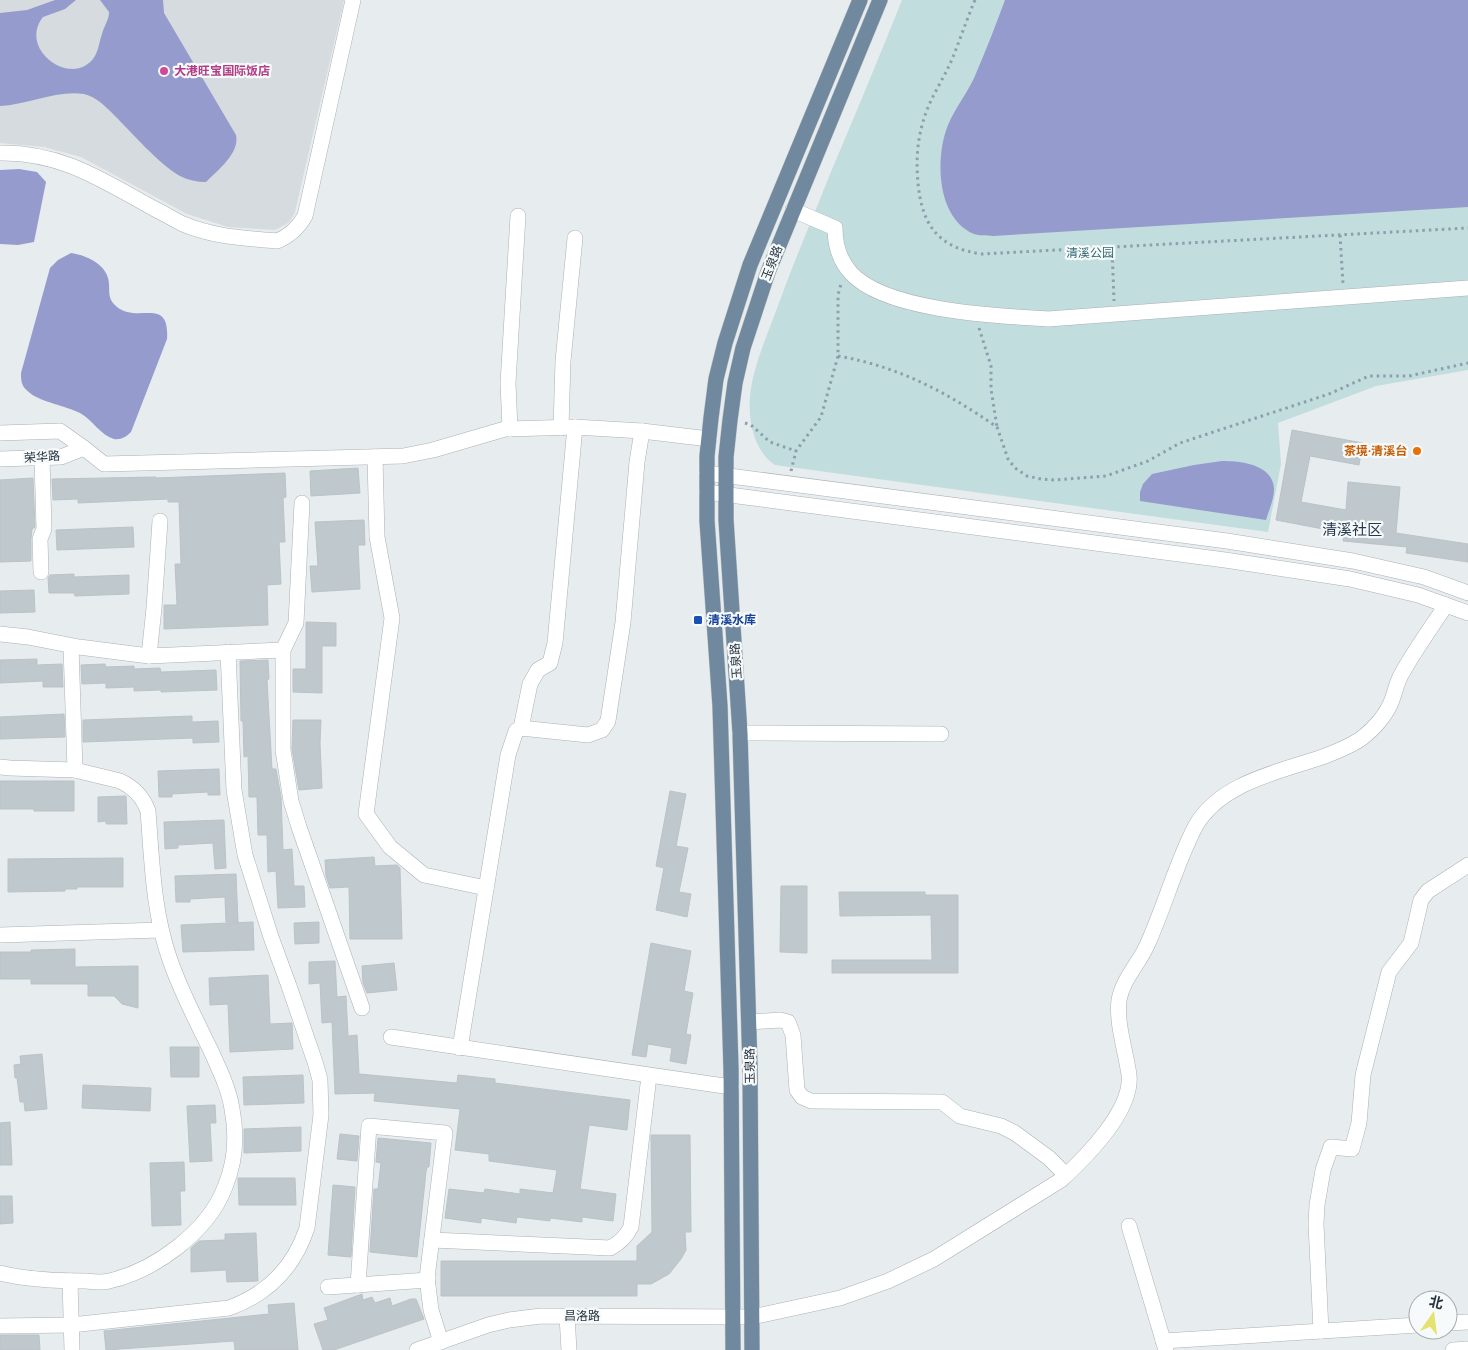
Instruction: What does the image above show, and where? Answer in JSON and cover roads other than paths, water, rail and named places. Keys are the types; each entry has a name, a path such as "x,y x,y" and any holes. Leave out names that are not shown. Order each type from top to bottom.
{"main road":[{"name":"玉泉路","path":"733,1350 731,1087 720,706 707,521 709,439 716,380 741,290 766,224 860,0"},
{"name":"玉泉路","path":"752,1350 749,1022 740,733 725,495 730,420 734,383 754,312 768,272 880,0"}],"street":[{"path":"0,154 42,157 77,167 182,224 205,232 226,237 277,241 283,239 295,231 305,216 353,0"},
{"path":"793,210 834,228 837,250 846,268 858,280 870,287 907,302 975,313 1048,319 1468,288"},
{"path":"510,428 508,383 518,216"},
{"path":"521,728 530,684 538,670 550,663 555,643 568,427 563,361 575,238"},
{"path":"84,448 104,464 403,456 433,450 510,428 568,427 642,431 709,439"},
{"name":"荣华路","path":"0,433 60,431 84,448"},
{"path":"460,1048 508,755 516,731 521,728 588,735 602,730 608,721 623,622 637,462 642,431"},
{"name":"荣华路","path":"0,459 60,458 84,448"},
{"path":"376,457 377,537 392,618 366,814 390,847 424,875 486,888"},
{"path":"42,458 44,529 40,539 42,572"},
{"path":"707,473 1218,540 1353,561 1424,577 1468,593"},
{"path":"707,492 1225,560 1340,578 1384,586 1468,613"},
{"path":"302,503 296,622 283,650 283,750 292,801 299,827 362,1008"},
{"path":"149,656 160,521"},
{"name":"昌洛路","path":"417,1350 488,1325 508,1320 541,1316 752,1317 840,1298 910,1271 958,1245 1066,1175 1106,1132 1116,1117 1128,1089 1129,1074 1121,1029 1119,1001 1124,982 1148,945 1196,826 1220,799 1244,784 1346,747 1362,738 1377,724 1388,709 1400,675 1446,605"},
{"path":"0,634 28,637 71,646 149,656 283,650"},
{"path":"71,646 75,770"},
{"path":"0,1326 71,1325 230,1308 263,1292 281,1275 298,1251 307,1228 321,1115 320,1080 289,986 270,937 245,855 234,790 228,652"},
{"path":"740,733 941,734"},
{"path":"0,767 75,770 126,784 137,792 146,804 156,905 161,930 170,961 223,1077 232,1109 234,1134 230,1174 225,1188 210,1214 186,1239 154,1263 107,1282 28,1278 0,1273"},
{"path":"1321,1331 1316,1205 1323,1170 1331,1147 1352,1149 1359,1123 1363,1074 1388,972 1411,943 1421,900 1428,890 1468,865"},
{"path":"0,935 161,930"},
{"path":"749,1022 780,1020 788,1022 791,1026 794,1035 797,1090 802,1097 811,1101 942,1102 960,1116 1001,1126 1015,1133 1048,1158 1066,1175"},
{"path":"391,1037 731,1087"},
{"path":"432,1240 610,1248 617,1245 623,1240 631,1227 650,1076"},
{"path":"358,1284 369,1126 446,1133 428,1280 431,1310 441,1342"},
{"path":"1130,1226 1164,1346 1321,1331 1408,1326"},
{"path":"328,1287 428,1280"},
{"path":"70,1281 72,1350"},
{"path":"567,1316 570,1350"},
{"path":"1453,1350 1468,1349"}],"water":[{"path":"55,0 76,0 65,9 43,17 37,30 37,42 42,53 51,62 62,67 74,69 86,65 95,56 97,51 109,12 100,0 163,0 164,13 236,135 235,148 231,155 222,167 206,182 186,179 172,171 146,148 105,106 89,95 63,94 0,106 0,13 27,10"},
{"path":"1005,0 1468,0 1468,207 993,236 974,234 961,226 952,215 946,201 940,169 941,153 948,125 974,78"},
{"path":"19,169 37,172 46,182 34,242 18,245 0,244 0,170"},
{"path":"71,253 88,258 102,268 108,278 111,299 116,306 124,311 133,313 157,314 163,318 166,326 167,339 131,432 121,439 109,437 80,413 35,396 25,389 22,382 21,373 50,268 58,260"},
{"path":"1222,461 1246,463 1262,469 1268,474 1274,489 1266,520 1140,501 1140,492 1143,484 1152,474"}],"place":[{"name":"大港旺宝国际饭店","path":"164,71"},
{"name":"茶境·清溪台","path":"1417,451"},
{"name":"清溪水库","path":"698,620"}],"district":[{"name":"清溪社区","path":"1352,530"}],"park label":[{"name":"清溪公园","path":"1090,253"}]}
